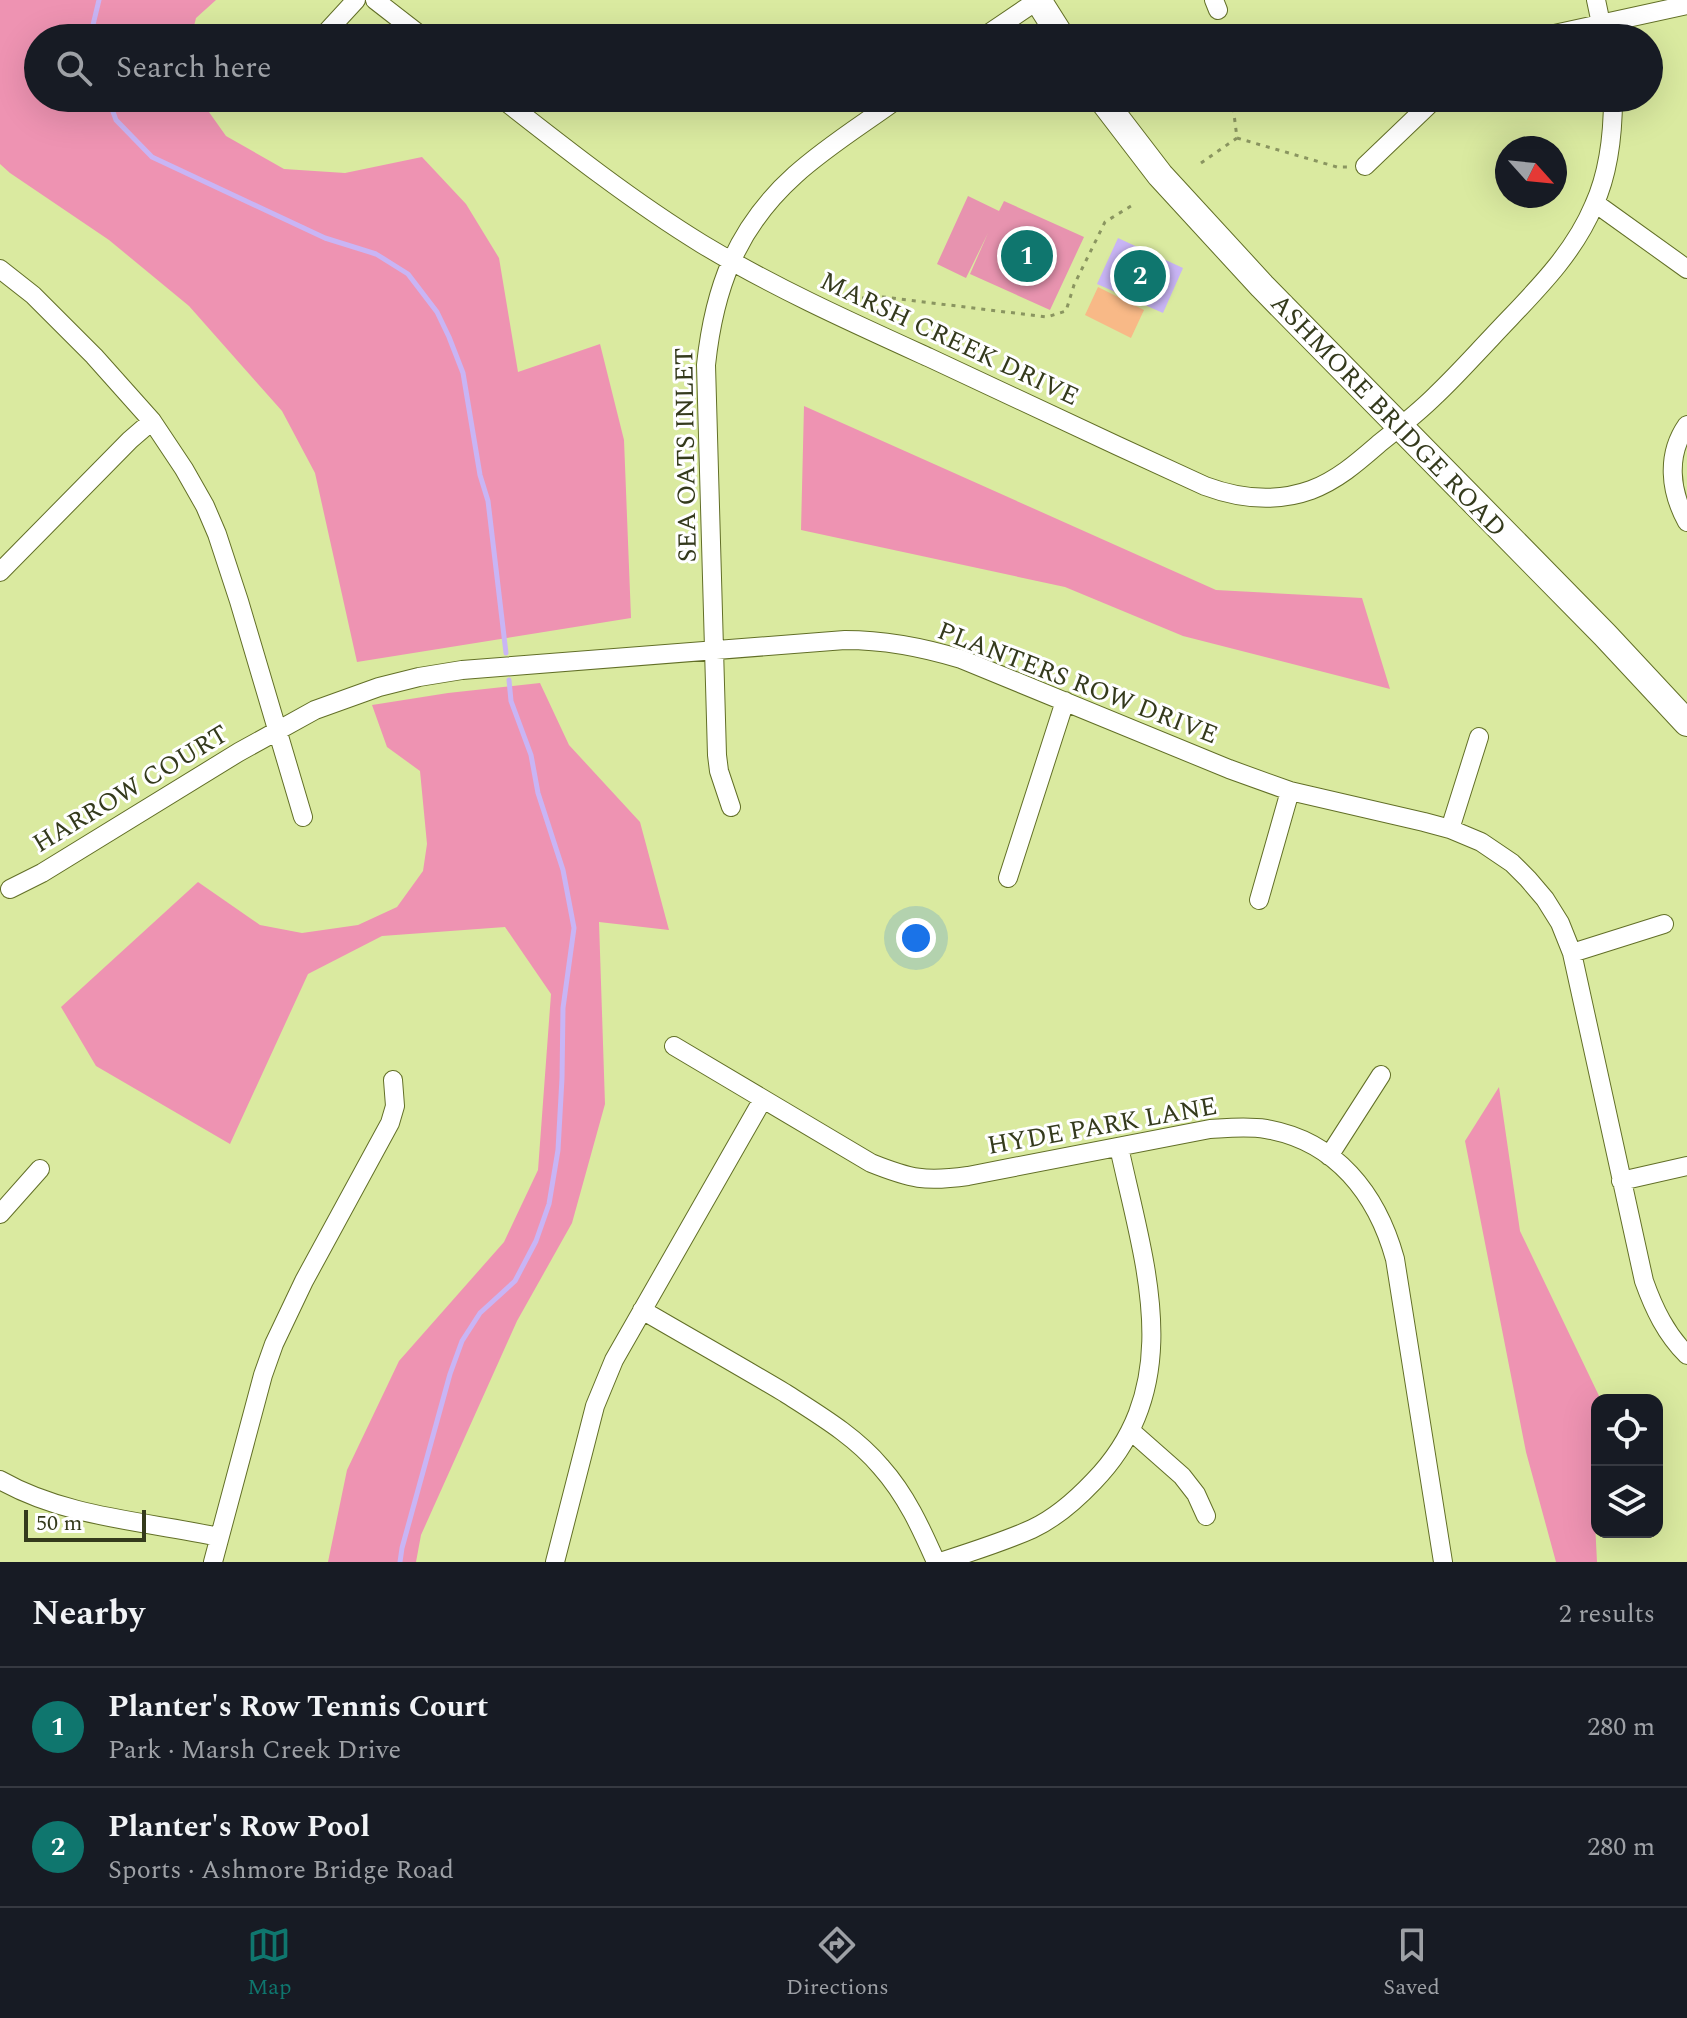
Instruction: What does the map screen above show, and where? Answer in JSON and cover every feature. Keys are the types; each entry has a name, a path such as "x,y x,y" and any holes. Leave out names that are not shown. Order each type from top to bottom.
{"main road":[{"path":"1038,0 1053,24"},
{"name":"ASHMORE BRIDGE ROAD","path":"1112,112 1160,175 1262,286 1594,623 1687,723"}],"street":[{"path":"334,24 356,0"},
{"path":"375,0 406,24"},
{"path":"1003,24 1038,0"},
{"path":"1596,0 1601,24"},
{"path":"1626,24 1687,5"},
{"name":"MARSH CREEK DRIVE","path":"519,112 668,222 731,260 846,320 1205,486 1230,495 1268,499 1311,490 1351,468 1437,394 1554,271 1577,240 1595,203 1607,163 1612,112"},
{"name":"SEA OATS INLET","path":"731,807 717,755 706,365 709,333 717,298 731,260 749,228 796,174 880,112"},
{"path":"1365,166 1421,112"},
{"path":"1595,203 1687,269"},
{"path":"0,269 33,295 94,356 152,421 205,506 239,601 303,817"},
{"path":"0,572 152,421"},
{"path":"1687,425 1675,451 1672,477 1677,500 1687,522"},
{"name":"PLANTERS ROW DRIVE","path":"277,731 339,700 419,677 462,670 845,640 896,643 961,659 1290,791 1450,829 1491,848 1528,879 1560,923 1572,953 1644,1281 1652,1303 1671,1336 1687,1355"},
{"path":"1008,878 1065,701"},
{"name":"HARROW COURT","path":"10,889 42,873 277,731"},
{"path":"1450,829 1479,737"},
{"path":"1259,900 1290,791"},
{"path":"1572,953 1664,924"},
{"name":"HYDE PARK LANE","path":"674,1046 871,1163 903,1176 941,1179 968,1176 1210,1129 1238,1127 1266,1129 1293,1136 1318,1148 1341,1164 1359,1184 1388,1233 1395,1259 1443,1562"},
{"path":"1329,1156 1381,1075"},
{"path":"213,1562 270,1354 304,1281 390,1123 395,1106 393,1080"},
{"path":"555,1562 595,1406 614,1360 763,1099"},
{"path":"642,1310 777,1389 856,1442 884,1470 906,1500 938,1562 1033,1529 1065,1508 1104,1471 1131,1431 1145,1393 1152,1357 1152,1321 1119,1147"},
{"path":"1621,1181 1687,1166"},
{"path":"0,1214 40,1169"},
{"path":"1131,1431 1182,1476 1196,1494 1206,1516"},
{"path":"0,1480 21,1492 84,1512 219,1537"}],"path":[{"path":"1234,112 1237,138"},
{"path":"1201,163 1237,138"},
{"path":"1237,138 1337,167 1365,166"},
{"path":"876,297 1047,317 1066,311 1074,285 1105,222 1131,206"}],"shaded area":[{"path":"0,0 216,0 196,18 194,24 24,24 24,112 209,112 226,136 284,169 345,173 422,157 466,204 499,258 518,372 600,344 624,440 631,618 357,662 315,473 282,411 189,306 109,240 0,164"},
{"path":"968,196 999,211 1004,201 1084,237 1050,310 970,274 988,233 966,278 937,264"},
{"path":"1118,238 1183,268 1163,313 1097,284"},
{"path":"804,406 1216,590 1362,598 1390,689 1183,636 1065,587 801,530"},
{"path":"540,683 569,745 640,822 669,930 599,922 605,1104 572,1223 517,1321 421,1535 416,1562 328,1562 347,1470 399,1361 504,1242 538,1170 551,994 505,927 382,936 308,974 230,1144 96,1066 61,1007 198,882 260,925 302,933 358,925 397,907 423,871 427,844 420,771 387,747 372,705"},
{"path":"1499,1087 1520,1231 1598,1394 1591,1394 1591,1538 1596,1538 1597,1562 1556,1562 1526,1452 1465,1141"}],"building":[{"path":"1098,287 1144,310 1131,338 1085,315"}],"waterway":[{"path":"93,24 99,0"},
{"path":"113,112 116,120 152,157 325,238 376,254 408,274 437,312 463,373 480,475 488,501 506,653"},
{"path":"400,1562 450,1374 462,1341 480,1313 515,1281 536,1241 549,1204 558,1150 563,1008 574,928 563,870 538,793 531,755 511,701 509,680"}],"place":[{"name":"Planter's Row Tennis Court","path":"1027,256"},
{"name":"Planter's Row Pool","path":"1140,276"}]}
